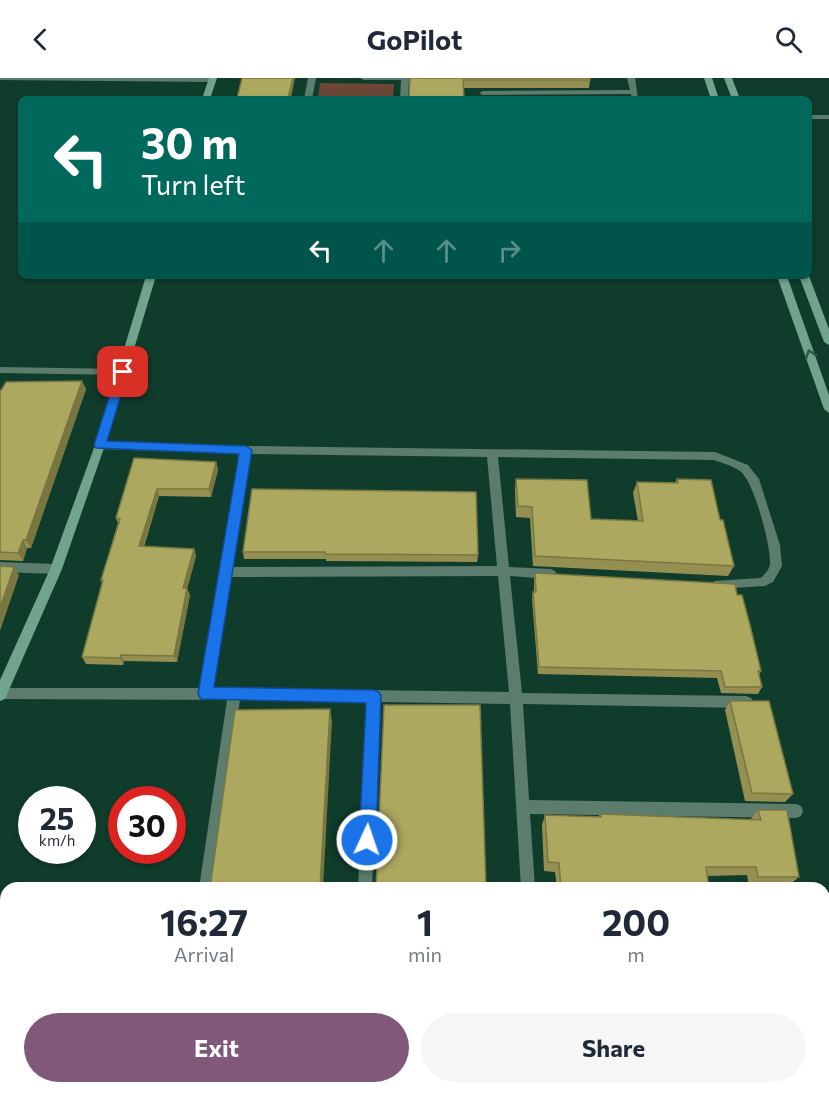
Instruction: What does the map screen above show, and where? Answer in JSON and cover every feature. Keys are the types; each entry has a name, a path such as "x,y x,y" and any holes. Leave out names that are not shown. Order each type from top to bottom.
{"street":[{"path":"0,78 212,79 207,96"},
{"path":"309,96 312,78"},
{"path":"364,78 416,78"},
{"path":"404,96 405,78"},
{"path":"483,93 635,96 630,78"},
{"path":"708,78 714,96"},
{"path":"728,78 735,96"},
{"path":"812,117 829,117"},
{"path":"150,279 100,445 56,570 0,694 234,694 765,702"},
{"path":"783,279 829,409"},
{"path":"805,279 829,342"},
{"path":"6,373 123,372"},
{"path":"100,445 246,450 715,456 744,468 755,482 774,545 776,566 769,579 761,583 710,583"},
{"path":"206,694 246,450"},
{"path":"492,453 516,698 528,882"},
{"path":"0,567 56,570"},
{"path":"226,572 503,571 561,575"},
{"path":"207,882 234,694"},
{"path":"365,882 374,696"},
{"path":"524,807 796,811"}],"shaded area":[{"path":"320,83 394,84 393,96 318,96"}],"building":[{"path":"242,78 293,78 289,96 238,96"},
{"path":"410,78 590,78 590,80 463,80 464,96 409,96"},
{"path":"82,381 26,540 23,540 18,553 0,552 0,391 6,382"},
{"path":"134,458 216,462 209,489 157,489 139,546 194,549 183,588 187,588 174,656 82,657 103,580 101,580 120,519 116,518"},
{"path":"516,479 587,480 591,519 643,521 637,482 678,483 677,479 711,480 734,566 535,556 532,507 518,506"},
{"path":"252,489 476,492 478,555 243,552"},
{"path":"0,566 14,567 0,608"},
{"path":"535,573 735,584 737,595 742,595 750,625 761,671 758,671 762,687 725,687 721,671 539,667 533,592 536,592"},
{"path":"730,701 769,701 793,794 752,793"},
{"path":"384,705 480,705 486,882 376,882"},
{"path":"330,709 320,882 211,882 235,710"},
{"path":"758,810 787,810 799,877 758,877 756,867 706,867 708,882 561,882 559,863 548,862 545,815 601,817 600,814 761,820"}],"route":[{"path":"123,372 100,445 246,450 206,694 374,696 367,840"}]}
